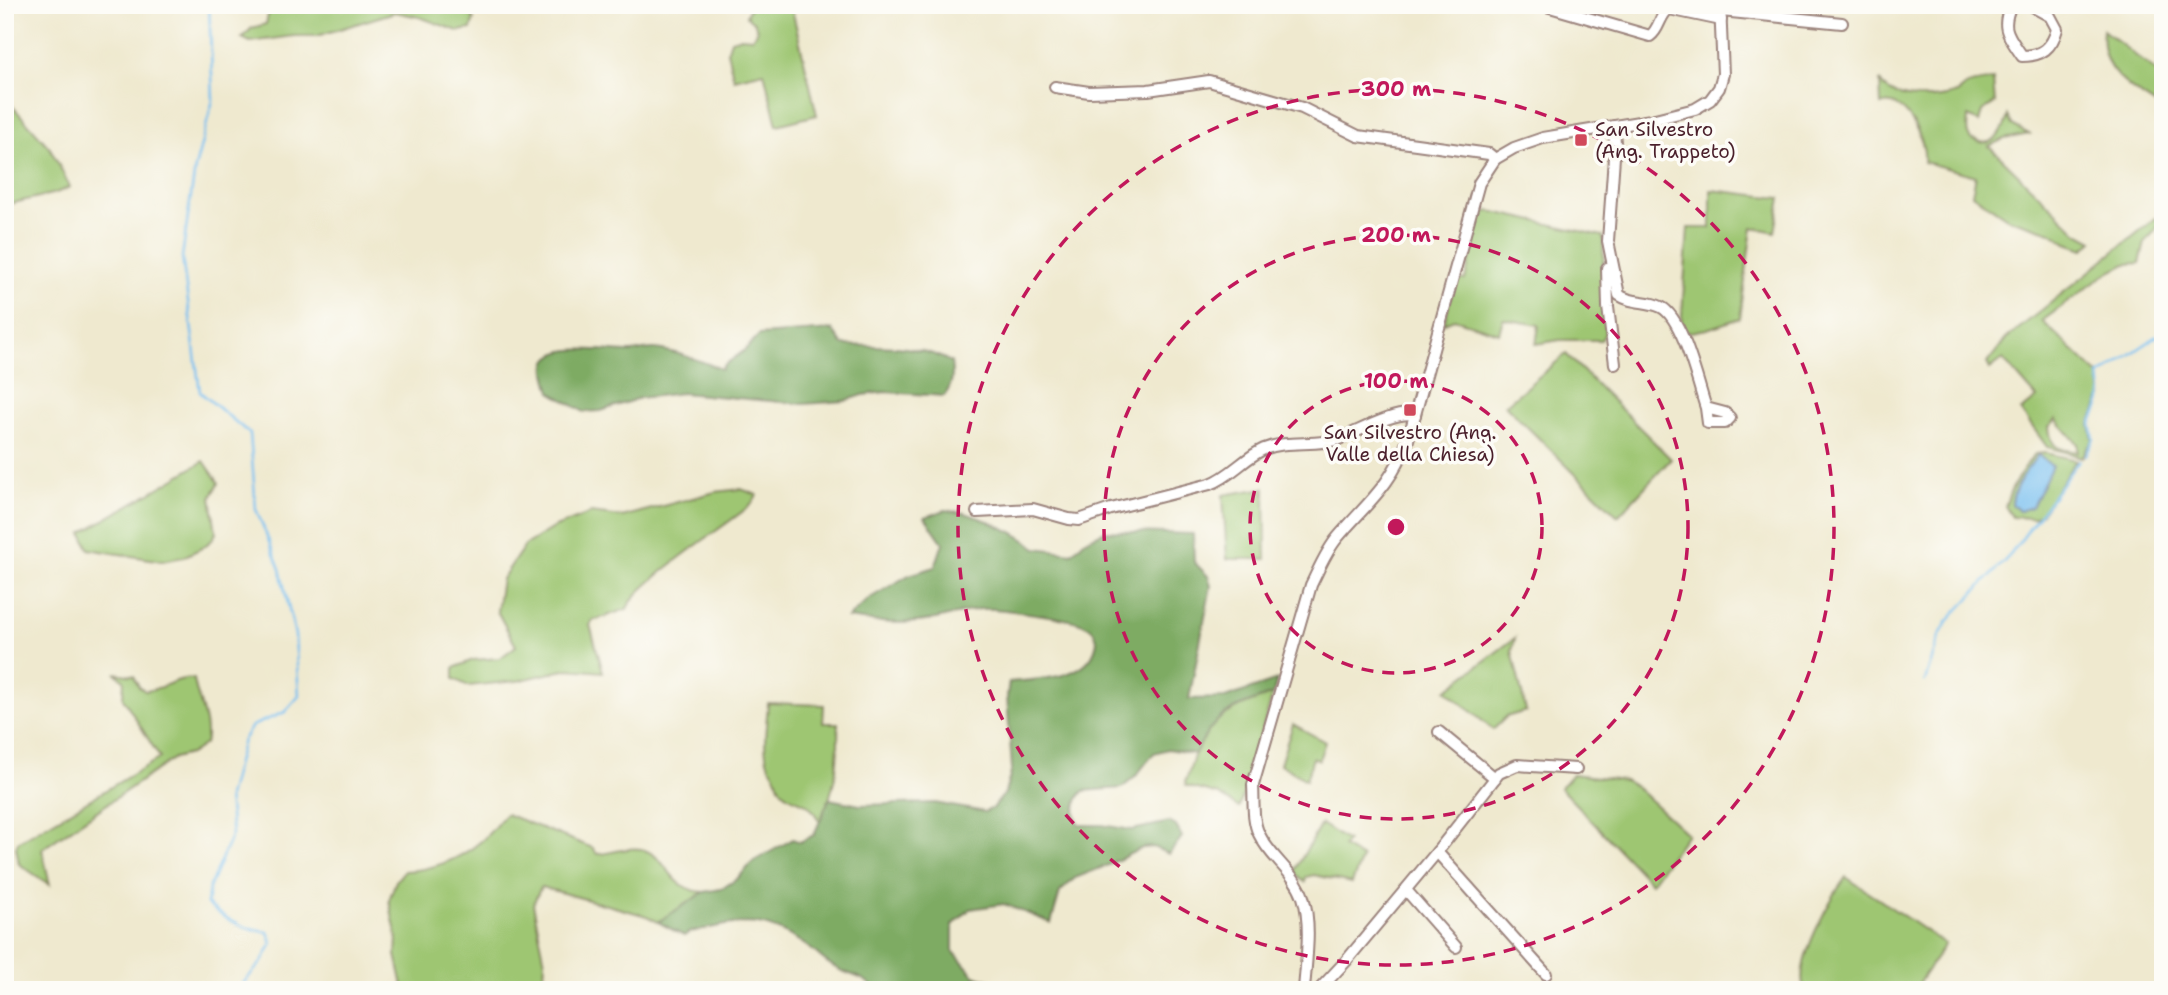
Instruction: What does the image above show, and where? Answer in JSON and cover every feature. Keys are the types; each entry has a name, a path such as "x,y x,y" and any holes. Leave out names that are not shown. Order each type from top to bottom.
{"street":[{"path":"1543,5 1650,36 1654,34 1663,12 1669,9 1842,23"},
{"path":"2011,5 2005,24 2022,56 2041,53 2050,46 2057,29 2050,16 2030,5"},
{"path":"1304,990 1307,947 1304,902 1296,880 1276,859 1259,834 1253,785 1311,585 1330,548 1379,494 1396,468 1408,440 1483,174 1495,159 1514,148 1543,138 1688,111 1710,100 1723,77 1721,12"},
{"path":"1055,87 1089,92 1148,90 1209,81 1302,108 1358,136 1489,154 1495,159"},
{"path":"1614,126 1608,241 1608,307 1615,364"},
{"path":"1608,241 1619,295 1627,301 1645,302 1661,307 1672,315 1679,328 1706,408"},
{"path":"977,512 1033,509 1079,520 1111,509 1210,485 1270,447 1335,440 1383,420 1410,413 1416,415"},
{"path":"1439,732 1495,778"},
{"path":"1319,990 1406,890 1505,769 1517,765 1576,769"},
{"path":"1437,852 1545,974"},
{"path":"1406,890 1456,947"}],"green space":[{"path":"5,5 9,5 6,99 50,148 70,187 5,205 5,140 10,137 11,128 5,122"},
{"path":"277,5 463,5 474,19 471,29 458,31 419,17 395,12 317,36 250,42 242,38 252,28 266,24 268,15"},
{"path":"751,5 791,5 817,115 777,125 764,72 734,79 727,52 731,40 752,38 757,31 755,23 746,16"},
{"path":"2103,30 2163,77 2163,110 2129,87 2112,69 2103,45"},
{"path":"1993,80 1995,103 1982,111 1979,122 1968,117 1967,130 1970,137 1983,143 1993,140 2001,132 2008,116 2012,125 2029,134 2004,139 1989,146 2078,233 2093,241 2084,249 2067,243 2051,232 2007,218 1972,194 1976,176 1924,162 1922,143 1913,122 1898,107 1881,105 1880,81 1894,93 1927,98 1957,93 1966,86"},
{"path":"1711,190 1781,198 1775,232 1752,227 1740,318 1685,333 1681,328 1688,228 1711,228"},
{"path":"1490,211 1603,236 1605,334 1601,340 1560,340 1536,344 1539,325 1503,319 1499,333 1454,319 1444,323 1456,279 1465,280 1481,214"},
{"path":"2163,212 2163,220 2145,243 2140,263 2126,264 2106,274 2042,321 2098,374 2100,380 2102,396 2090,424 2093,440 2082,457 2047,447 2021,411 2037,398 2003,359 1990,369 1987,363 2006,339","holes":["2056,419 2078,444 2078,452 2057,447 2049,427"]},
{"path":"832,330 843,345 912,349 938,356 951,362 951,384 944,396 885,392 845,401 803,404 682,393 640,398 601,411 584,412 551,392 546,372 547,361 553,355 585,349 629,352 655,349 722,369 759,335"},
{"path":"1566,354 1671,459 1618,516 1505,405"},
{"path":"2045,453 2076,460 2041,514 2033,518 2012,517 2005,506 2014,485 2035,454"},
{"path":"204,461 219,483 211,497 216,533 202,548 183,557 162,561 89,549 82,533"},
{"path":"1265,488 1266,559 1227,559 1223,495"},
{"path":"741,489 757,495 751,505 646,585 633,598 627,609 592,621 590,625 603,672 568,669 517,681 468,686 454,679 454,668 473,660 500,658 516,646 497,611 502,579 525,545 553,528 591,513 622,517 715,492"},
{"path":"945,510 988,521 1037,548 1072,553 1085,540 1105,531 1193,534 1194,562 1208,576 1211,586 1189,699 1225,698 1277,680 1273,694 1245,704 1218,720 1195,754 1168,749 1154,753 1135,777 1122,788 1083,791 1075,808 1079,825 1102,825 1132,830 1169,822 1176,826 1182,837 1169,854 1153,847 1142,848 1075,878 1060,892 1051,923 1004,904 970,909 953,925 953,951 974,975 1016,990 875,990 862,979 834,967 792,937 764,925 739,923 691,932 684,936 658,922 704,892 721,889 737,879 754,861 793,839 800,842 814,835 829,799 860,805 935,803 985,812 993,808 1005,793 1012,769 1007,696 1009,682 1072,672 1083,666 1091,657 1097,643 1096,636 1091,629 1077,622 1000,610 980,609 908,623 848,618 867,600 909,575 935,567 943,543 925,517"},
{"path":"1515,638 1512,651 1526,711 1506,717 1493,730 1446,690"},
{"path":"115,673 134,676 139,687 145,691 182,679 194,679 205,719 205,744 190,754 174,758 42,849 50,885 19,864 16,847 18,842 160,758 123,698 124,680"},
{"path":"1273,694 1239,808 1219,795 1186,786 1194,756 1207,731 1225,715"},
{"path":"768,703 824,705 823,723 838,723 835,774 820,822 809,806 782,791 768,763 765,741"},
{"path":"1293,724 1325,742 1319,760 1313,758 1306,780 1280,764"},
{"path":"1572,774 1624,780 1636,787 1687,834 1651,883 1560,788"},
{"path":"506,814 593,848 597,854 641,849 658,858 683,885 704,892 658,922 647,916 541,887 533,904 545,962 543,990 404,990 396,955 397,938 389,900 396,881 404,871 424,869 463,854 483,839"},
{"path":"1321,824 1347,841 1343,847 1362,858 1352,883 1314,875 1306,877 1305,882 1294,872"},
{"path":"1846,877 1945,944 1914,990 1812,990 1803,985 1802,974 1810,945 1824,914"}],"water":[{"path":"2038,455 2052,466 2032,507 2019,511 2012,504 2015,491"}],"waterway":[{"path":"209,5 213,100 195,168 182,257 200,392 250,434 256,509 280,569 295,635 299,696 285,712 252,726 243,740 228,797 232,834 209,888 207,904 235,923 268,932 272,943 262,962 237,990"},
{"path":"2086,455 2094,439 2091,424 2102,396 2099,376 2163,332"},
{"path":"1925,681 1939,637 1947,622 2011,554 2079,460"}],"place":[{"name":"San Silvestro (Ang. Trappeto)","path":"1581,140"},
{"name":"San Silvestro (Ang. Valle della Chiesa)","path":"1410,410"}]}
